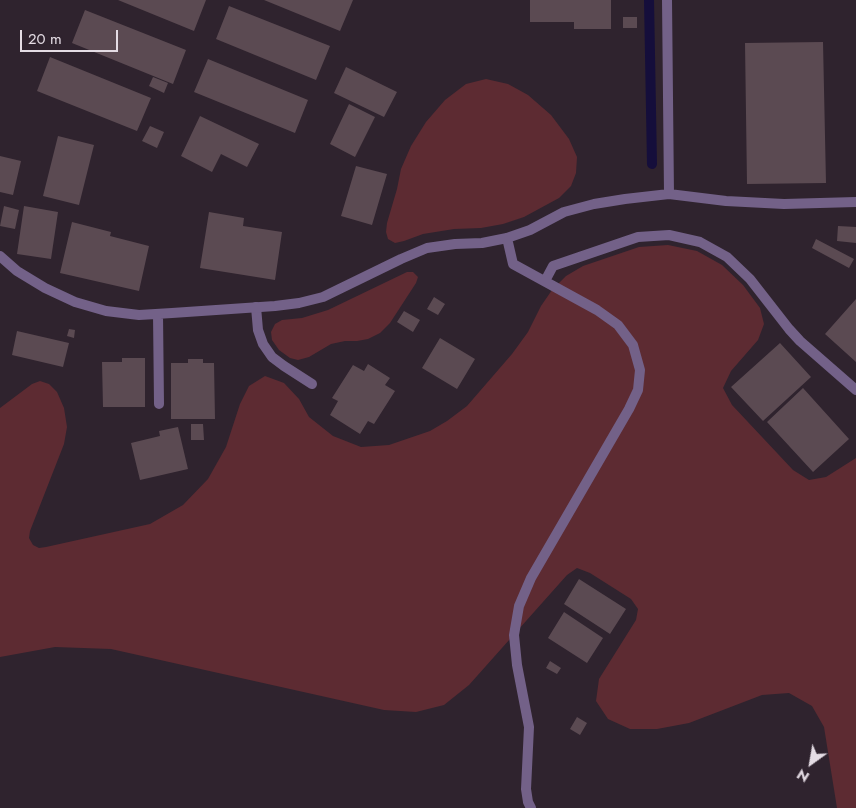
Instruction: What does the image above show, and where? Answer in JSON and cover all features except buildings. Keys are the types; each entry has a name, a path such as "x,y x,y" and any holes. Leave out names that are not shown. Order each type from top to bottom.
{"street":[{"path":"667,0 669,194"},
{"path":"0,256 17,271 45,288 75,302 106,311 139,315 158,314 300,303 323,296 427,248 482,243 507,238 530,230 564,212 625,198 669,194 726,201 784,204 856,202"},
{"path":"545,281 553,266 638,237 669,235 700,242 727,257 750,278 795,335 856,390"},
{"path":"507,238 513,264 597,310 618,324 633,345 640,370 638,390 629,408 531,578 519,606 514,636 517,666 529,727 526,789 531,808"},
{"path":"256,307 258,330 263,344 272,357 312,384"},
{"path":"158,314 159,404"}],"shaded area":[{"path":"486,79 508,84 528,95 551,115 569,139 577,157 576,173 571,186 559,198 524,217 503,224 423,234 395,243 388,239 386,232 387,223 401,169 411,146 426,122 445,100 466,84"},
{"path":"668,245 697,251 722,265 743,285 760,308 764,324 758,340 731,371 723,388 732,405 793,470 809,480 826,477 856,458 856,808 837,808 824,727 812,706 789,693 762,695 689,723 657,729 630,729 608,719 596,701 599,679 636,620 638,609 631,599 590,573 577,568 567,575 469,685 444,705 416,712 384,710 111,649 55,647 0,657 0,408 32,384 40,381 49,384 57,392 64,408 67,427 64,444 30,531 29,538 33,545 39,548 150,524 183,505 208,479 226,447 240,404 249,386 265,376 284,383 299,399 309,417 333,436 361,447 389,445 430,431 467,406 512,354 528,332 541,306 552,290 566,276 583,266 639,247"},
{"path":"407,272 413,272 418,277 416,283 390,323 380,333 368,339 331,344 309,357 298,360 290,358 279,350 272,340 271,332 275,324 282,320 302,318 328,310"}],"waterway":[{"path":"649,0 652,164"}]}
